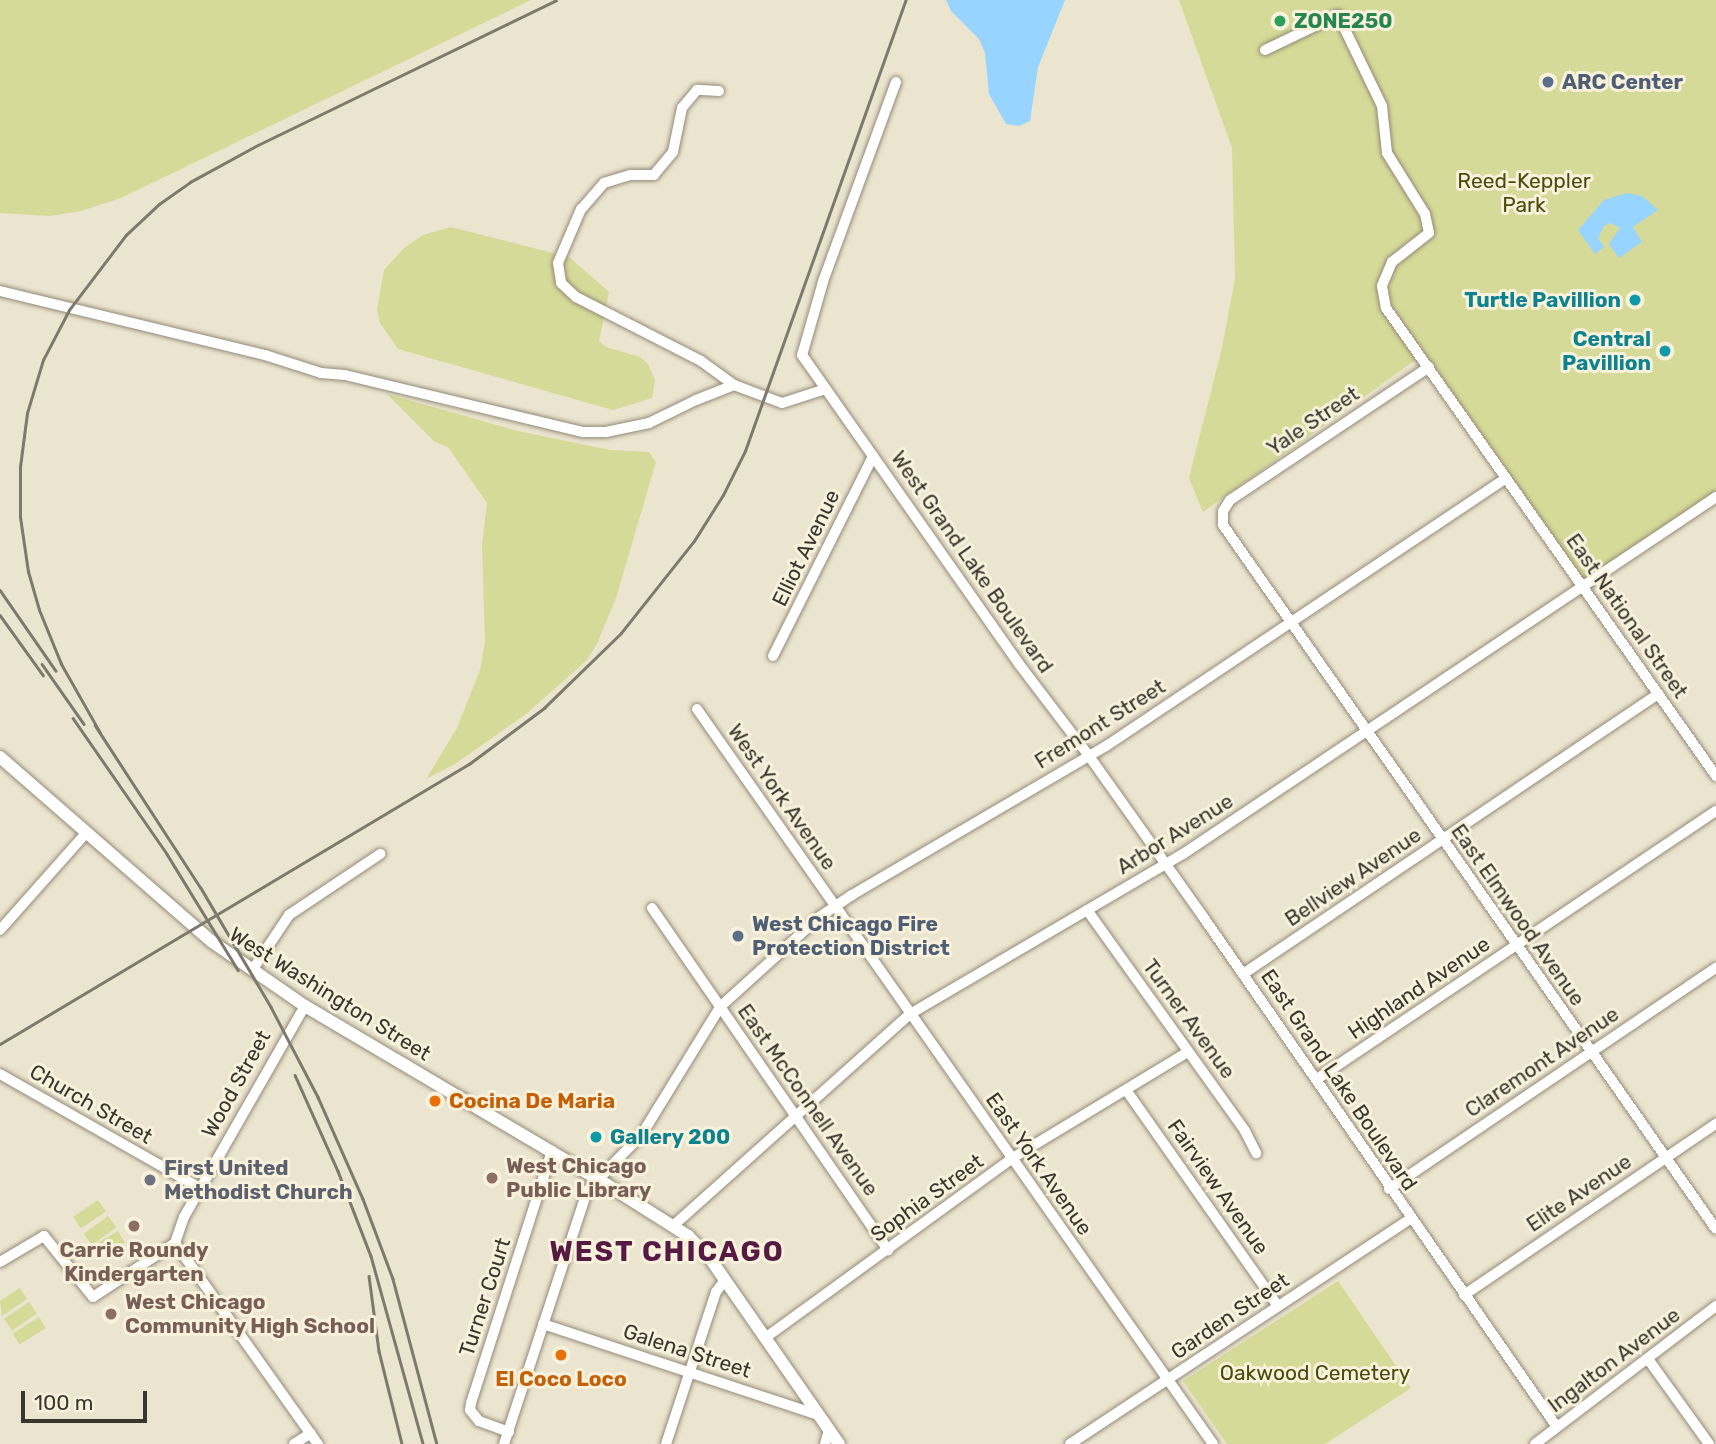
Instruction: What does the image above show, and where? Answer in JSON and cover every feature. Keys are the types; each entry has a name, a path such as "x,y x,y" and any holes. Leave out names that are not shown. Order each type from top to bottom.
{"main road":[{"name":"West Washington Street","path":"0,757 211,941 305,1006 674,1225 700,1247 839,1444"}],"street":[{"name":"East National Street","path":"1265,50 1338,15 1382,106 1387,153 1425,214 1429,233 1392,262 1382,286 1386,308 1716,776"},
{"name":"West Grand Lake Boulevard","path":"896,82 823,282 802,355 1019,664 1089,756"},
{"path":"719,91 697,90 682,108 673,152 654,175 630,175 604,183 582,209 558,263 561,283 576,297 701,361 734,386 782,403 827,389"},
{"path":"0,291 265,355 321,373 345,375 583,432 606,432 649,423 696,400 734,386"},
{"name":"Yale Street","path":"1223,511 1234,496 1429,367"},
{"name":"Elliot Avenue","path":"774,656 873,456"},
{"name":"Fremont Street","path":"505,1444 587,1191 642,1133 720,1007 818,918 835,906 1089,756 1506,478"},
{"name":"Arbor Avenue","path":"674,1225 910,1014 1166,864 1716,497"},
{"name":"East Elmwood Avenue","path":"1223,511 1223,525 1441,840 1716,1229"},
{"name":"Bellview Avenue","path":"1243,974 1658,694"},
{"name":"West York Avenue","path":"697,709 835,906"},
{"name":"East Grand Lake Boulevard","path":"1089,756 1317,1079 1389,1189 1557,1427"},
{"name":"Highland Avenue","path":"1317,1079 1716,811"},
{"path":"1,927 86,833"},
{"path":"253,969 289,915 380,854"},
{"name":"East York Avenue","path":"835,906 1213,1444"},
{"name":"East McConnell Avenue","path":"652,908 887,1250"},
{"name":"Turner Avenue","path":"1087,910 1245,1131 1256,1153"},
{"name":"Claremont Avenue","path":"1389,1189 1716,968"},
{"name":"Wood Street","path":"175,1243 182,1220 305,1006"},
{"name":"Sophia Street","path":"765,1338 1012,1159 1188,1052"},
{"name":"Church Street","path":"0,1074 200,1188"},
{"name":"Fairview Avenue","path":"1126,1090 1278,1306"},
{"name":"Elite Avenue","path":"1464,1295 1716,1124"},
{"name":"Turner Court","path":"509,1432 479,1421 473,1416 471,1403 552,1151"},
{"name":"Garden Street","path":"1070,1444 1410,1219"},
{"path":"0,1262 44,1236 93,1297 175,1243 318,1444"},
{"path":"666,1444 716,1292 724,1280"},
{"name":"Ingalton Avenue","path":"1540,1443 1557,1427 1716,1306"},
{"name":"Galena Street","path":"543,1324 818,1415"},
{"path":"1648,1359 1709,1444"},
{"path":"825,1444 829,1430"},
{"path":"294,1444 311,1433"}],"green space":[{"path":"0,0 531,0 121,198 81,211 50,216 0,213"},
{"name":"Reed-Keppler Park","path":"1179,0 1716,0 1716,495 1581,586 1421,356 1203,512 1189,478 1221,352 1235,279 1232,148"},
{"path":"451,227 569,257 609,292 599,341 606,347 640,357 648,364 655,380 652,398 613,410 398,349 380,323 377,310 384,270 404,248 423,235"},
{"path":"387,394 518,431 610,450 649,452 656,462 616,598 597,644 587,660 526,714 455,764 426,779 457,728 480,670 485,642 482,545 487,503 448,447 435,442"},
{"path":"98,1200 106,1212 81,1228 73,1217"},
{"path":"108,1216 116,1227 92,1245 84,1234"},
{"path":"118,1231 125,1243 99,1258 92,1246"},
{"name":"Oakwood Cemetery","path":"1338,1281 1411,1388 1325,1444 1227,1444 1183,1381"},
{"path":"20,1288 27,1299 2,1316 0,1301"},
{"path":"29,1302 37,1314 12,1330 4,1319"},
{"path":"39,1317 46,1328 20,1344 13,1333"}],"water":[{"path":"946,0 1065,0 1038,67 1030,121 1019,126 1006,124 989,94 985,53 979,39 951,11"},
{"path":"1627,193 1642,196 1658,210 1633,227 1642,242 1619,258 1609,244 1620,228 1610,223 1604,226 1598,238 1604,247 1595,254 1578,230 1604,200"}],"railway":[{"path":"100,733 61,664 39,610 28,572 20,517 20,467 27,413 43,360 69,310 126,235 159,204 190,182 258,145 556,0"},
{"path":"0,1044 469,764 544,708 621,633 694,541 723,495 745,451 906,0"},
{"path":"0,590 56,671"},
{"path":"0,615 43,675"},
{"path":"42,664 84,724"},
{"path":"73,718 167,854 238,970"},
{"path":"95,725 201,888 271,1007 318,1097 363,1199 393,1279 437,1444"},
{"path":"295,1075 338,1171 371,1256 423,1444"},
{"path":"369,1276 379,1351 402,1444"}],"place":[{"name":"ZONE250","path":"1280,21"},
{"name":"ARC Center","path":"1548,82"},
{"name":"Turtle Pavillion","path":"1635,300"},
{"name":"Central Pavillion","path":"1665,351"},
{"name":"West Chicago Fire Protection District","path":"738,936"},
{"name":"Cocina De Maria","path":"435,1101"},
{"name":"Gallery 200","path":"596,1137"},
{"name":"West Chicago Public Library","path":"492,1178"},
{"name":"First United Methodist Church","path":"150,1180"},
{"name":"Carrie Roundy Kindergarten","path":"134,1226"},
{"name":"West Chicago Community High School","path":"111,1314"},
{"name":"El Coco Loco","path":"561,1355"}],"district":[{"name":"WEST CHICAGO","path":"667,1252"}]}
